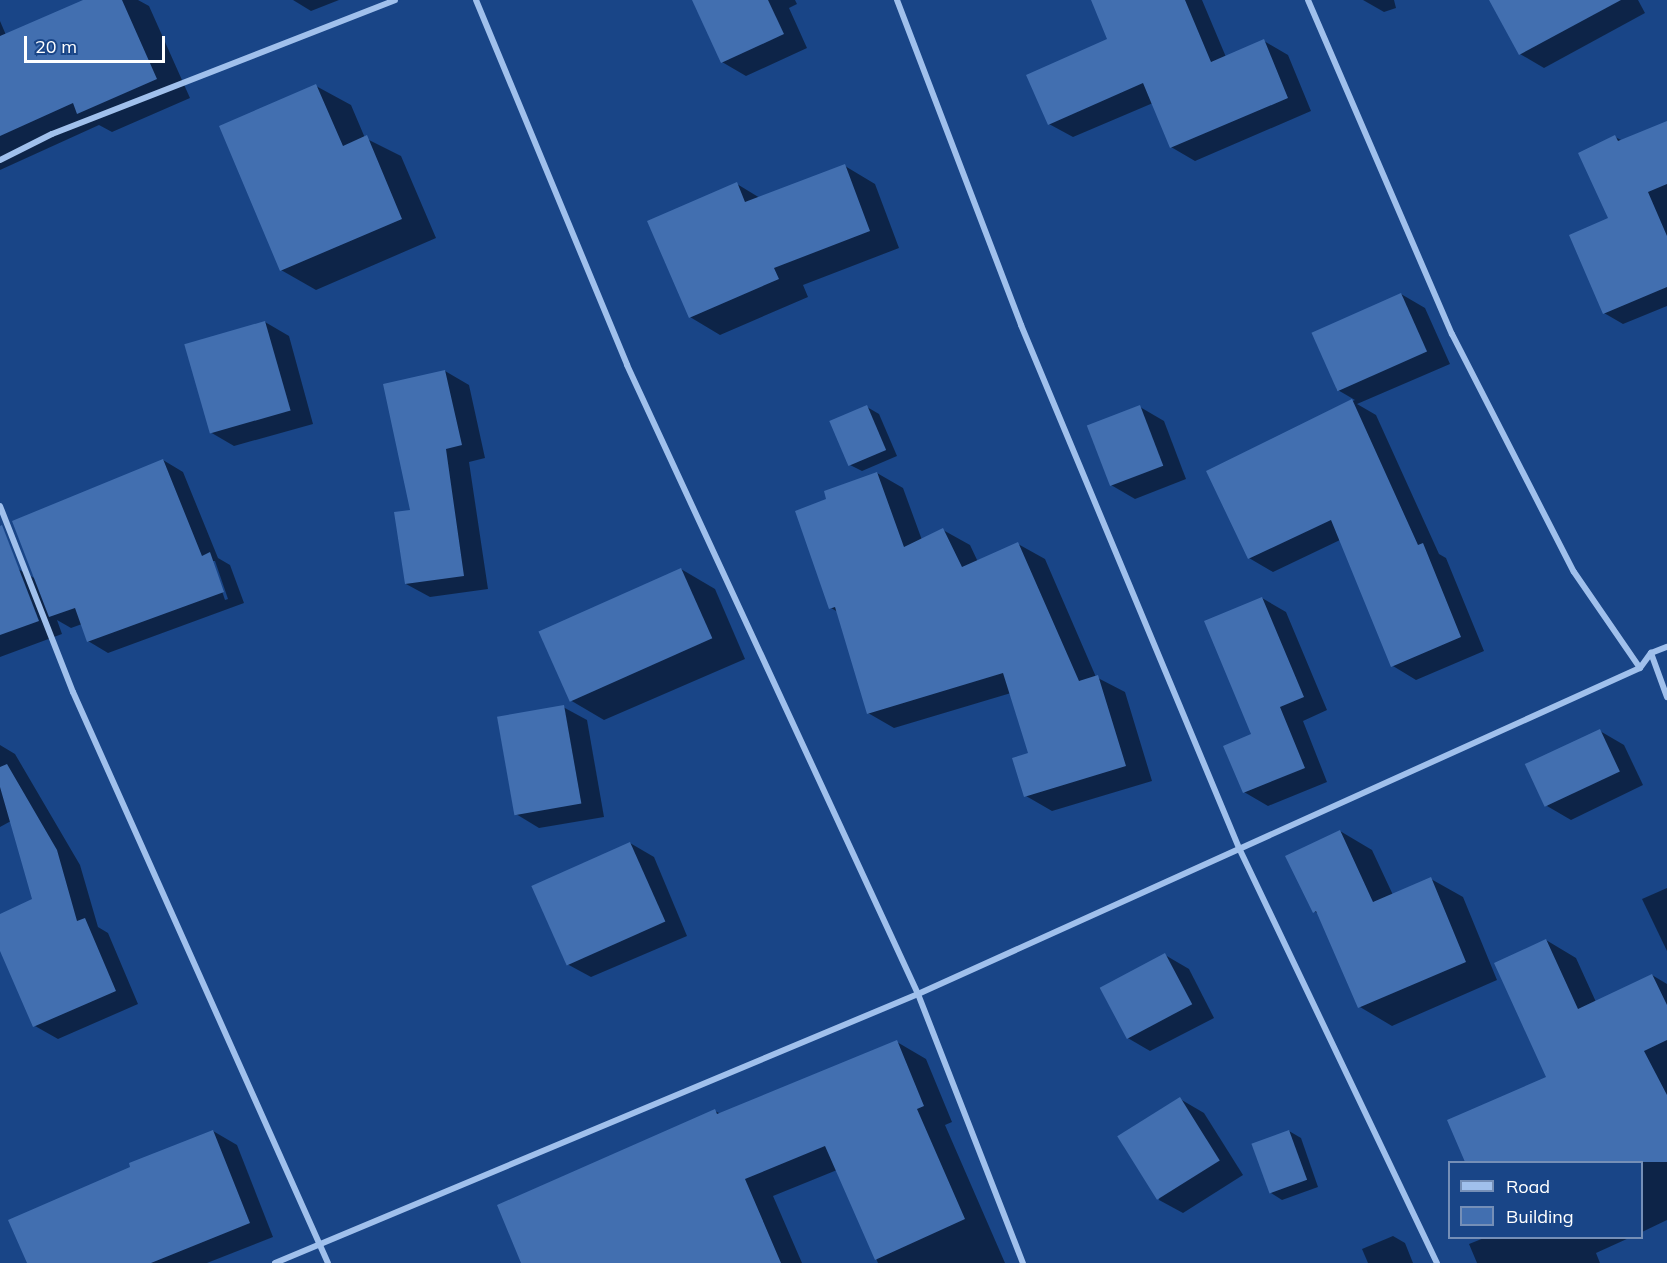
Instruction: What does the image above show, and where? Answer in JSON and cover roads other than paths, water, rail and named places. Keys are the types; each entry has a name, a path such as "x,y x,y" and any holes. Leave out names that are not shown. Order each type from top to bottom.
{"street":[{"path":"0,159 52,134 395,0"},
{"path":"476,0 627,364 918,994 1023,1263"},
{"path":"897,0 1022,325 1239,848 1437,1263"},
{"path":"1308,0 1452,334 1574,572 1640,668"},
{"path":"0,506 73,692 328,1263"},
{"path":"275,1263 918,994 1640,668 1652,654 1667,647"},
{"path":"1652,654 1667,697"}]}
